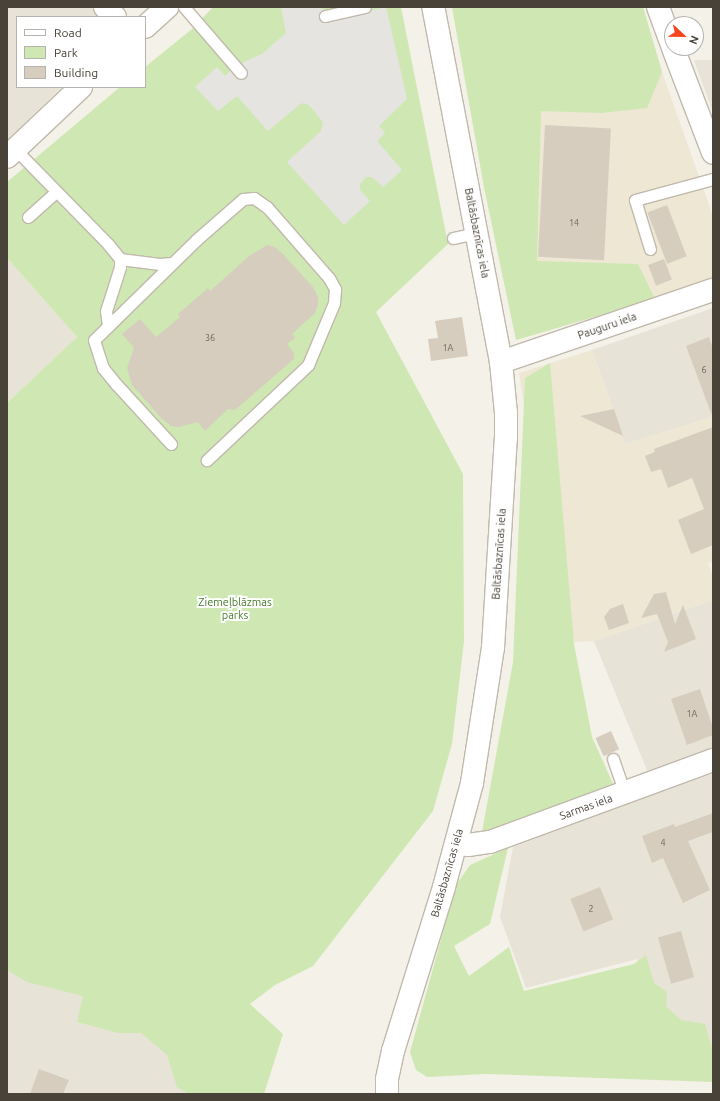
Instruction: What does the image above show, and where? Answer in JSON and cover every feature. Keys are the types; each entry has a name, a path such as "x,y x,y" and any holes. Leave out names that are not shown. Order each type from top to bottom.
{"street":[{"path":"146,26 167,7"},
{"name":"Baltāsbaznīcas iela","path":"388,1094 388,1080 393,1051 457,843 472,783 493,648 506,438 506,401 501,362 433,7"},
{"path":"658,7 664,23"},
{"path":"676,56 713,153"},
{"path":"11,153 80,88"},
{"name":"Pauguru iela","path":"501,362 713,290"},
{"name":"Sarmas iela","path":"457,843 468,845 490,842 713,760"}],"lane":[{"path":"184,7 241,73"},
{"path":"330,12 365,7"},
{"path":"11,153 56,192 108,244 120,259 120,267 106,311 108,326"},
{"path":"650,249 635,200 713,179"},
{"path":"28,217 56,192"},
{"path":"171,444 103,368 94,340 171,263 243,199 254,198 267,207 329,278 335,289 334,303 308,365 207,460"},
{"path":"453,238 476,233"},
{"path":"120,259 160,264 171,263"},
{"path":"612,759 625,793"}],"shaded area":[{"path":"7,7 91,7 99,16 16,16 16,88 61,88 7,140"},
{"path":"281,7 321,7 329,20 386,7 407,99 379,126 385,133 377,141 402,170 383,187 372,177 366,177 360,184 360,190 370,201 344,225 287,162 321,131 323,122 309,105 303,103 299,105 268,131 237,96 218,111 195,87 217,67 225,76 235,66 262,54 286,33"},
{"path":"452,7 643,7 662,72 713,216 713,278 655,299 516,340 484,187"},
{"path":"694,60 713,60 713,113"},
{"path":"7,258 77,337 7,403"},
{"path":"713,308 713,417 625,444 592,350"},
{"path":"592,350 625,444 713,417 713,561 708,563 713,576 713,600 594,641 522,645 528,431 519,373"},
{"path":"713,600 713,750 649,775 594,641"},
{"path":"713,774 713,1078 676,1078 637,959 526,988 500,917 513,847 656,793"},
{"path":"7,936 244,1094 7,1094"}],"green space":[{"name":"Ziemeļblāzmas parks","path":"213,7 401,7 448,244 376,312 463,474 464,641 452,744 433,811 313,966 275,985 250,1004 283,1034 264,1094 189,1094 177,1087 167,1055 141,1033 118,1033 77,1022 83,996 27,982 7,970 7,403 77,337 7,258 7,182 119,88 146,88 146,66 192,29"},
{"path":"452,7 643,7 662,72 647,108 601,113 541,111 537,261 638,264 655,299 516,340 484,187"},
{"path":"550,363 574,644 592,737 615,788 482,832 513,662 525,378"},
{"path":"508,848 490,924 454,946 469,976 509,947 524,991 634,964 646,955 654,983 667,992 666,1006 681,1020 705,1024 713,1052 713,1082 486,1074 427,1077 416,1070 410,1052 456,885 470,865"}],"building":[{"path":"545,125 611,128 604,260 538,257"},
{"path":"667,205 687,256 667,264 647,213"},
{"path":"267,245 275,247 283,254 313,287 318,297 318,305 315,313 292,334 295,338 287,344 294,353 294,359 235,410 228,409 205,431 198,422 179,427 171,426 161,418 132,385 127,368 134,348 122,334 140,319 156,337 180,317 178,314 208,288 210,291 249,256"},
{"path":"664,259 672,280 656,286 648,265"},
{"path":"462,317 468,356 431,361 428,339 438,338 435,321"},
{"path":"709,337 713,349 713,413 711,413 686,346"},
{"path":"614,409 623,436 580,416"},
{"path":"713,427 713,545 691,554 678,520 704,509 692,478 668,488 661,469 651,472 645,456 655,452 654,449"},
{"path":"666,592 675,624 683,605 696,639 664,652 668,642 657,614 641,618 654,594"},
{"path":"623,604 629,623 609,630 604,617 610,609"},
{"path":"700,689 713,728 713,735 687,745 671,699"},
{"path":"611,731 619,749 604,756 595,738"},
{"path":"713,813 713,832 688,841 710,890 683,903 663,858 652,863 642,836 674,824 675,827"},
{"path":"600,887 613,919 583,931 570,899"},
{"path":"681,931 694,977 671,984 658,938"},
{"path":"39,1069 69,1080 63,1094 30,1094"}]}
